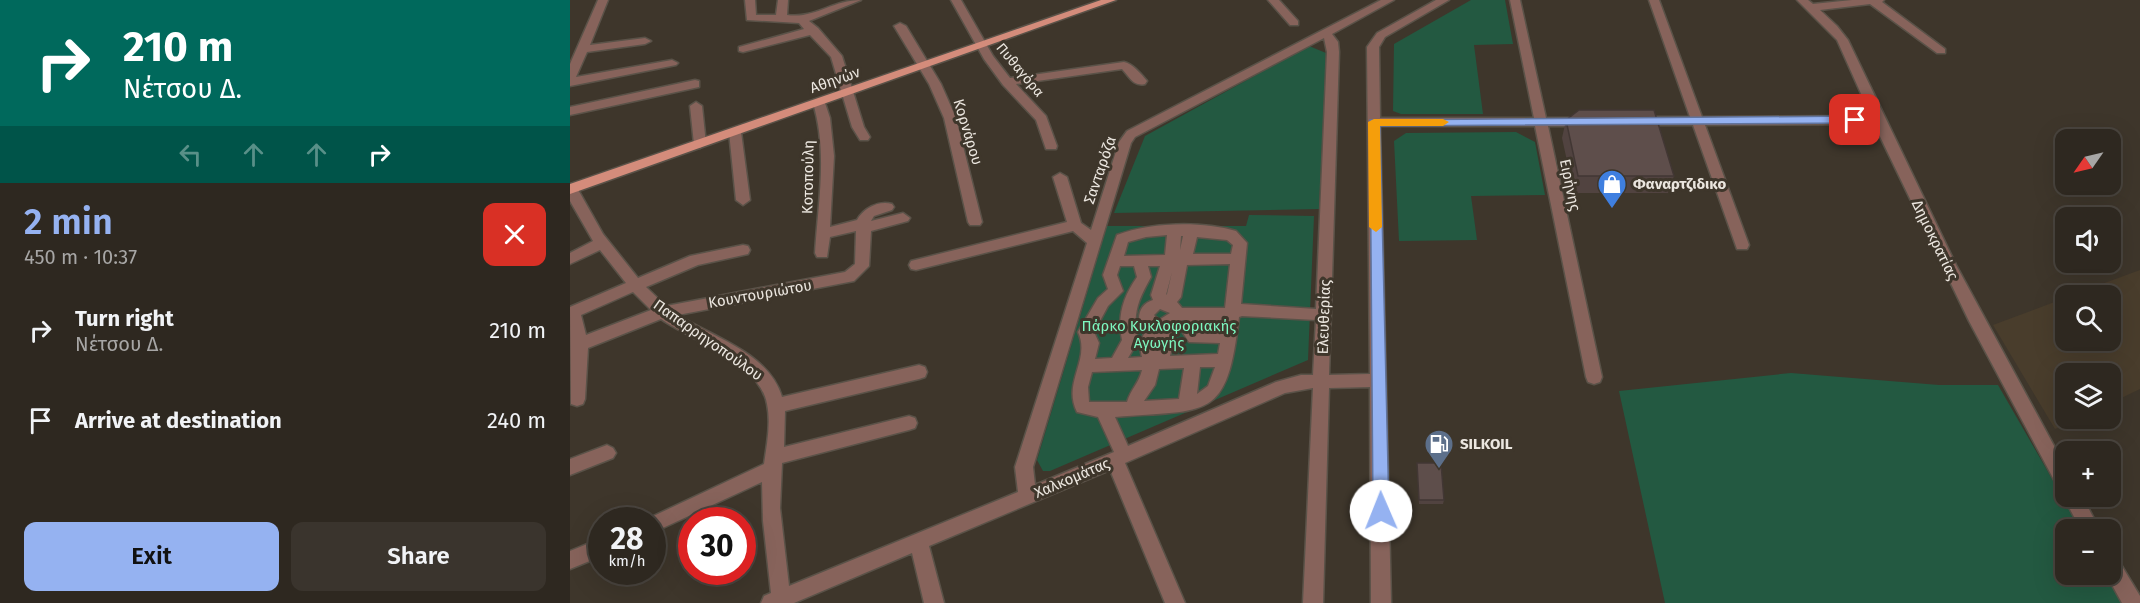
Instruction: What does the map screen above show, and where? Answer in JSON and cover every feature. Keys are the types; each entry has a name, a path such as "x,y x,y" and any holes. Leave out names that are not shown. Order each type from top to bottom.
{"main road":[{"name":"Αθηνών","path":"570,189 1111,0"}],"street":[{"path":"570,80 603,0"},
{"path":"750,0 751,18 802,20 856,0"},
{"path":"783,0 780,12 781,17 786,19"},
{"path":"952,2 970,0"},
{"path":"1273,0 1294,23"},
{"name":"Σανταρόζα","path":"1028,496 1024,483 1024,467 1125,142 1131,134 1389,0"},
{"path":"1381,603 1374,42 1381,35 1444,0"},
{"name":"Ειρήνης","path":"1515,0 1594,377"},
{"path":"1654,0 1742,245"},
{"path":"1807,4 1876,0 1941,51"},
{"name":"Πυθαγόρα","path":"952,2 1007,82 1038,113 1052,146"},
{"name":"Δημοκρατίας","path":"1807,4 1842,40 1878,120 1995,359 2055,465"},
{"path":"802,20 814,30 836,56 846,94 864,137"},
{"name":"Κορνάρου","path":"900,26 950,118 975,222"},
{"path":"743,49 814,30"},
{"name":"Ελευθερίας","path":"1313,603 1334,52 1332,42 1326,33"},
{"path":"582,49 645,41"},
{"path":"570,80 672,63"},
{"path":"1007,82 1124,65 1134,77 1141,81"},
{"path":"570,111 695,84"},
{"name":"Κοτοπούλη","path":"819,103 824,113 826,141 822,253"},
{"path":"696,106 700,144"},
{"path":"1619,122 1878,120"},
{"path":"1374,122 1596,122"},
{"path":"735,132 743,200"},
{"path":"1060,177 1075,225 1094,241"},
{"name":"Παπαρρηγοπούλου","path":"570,189 579,209 637,286 663,312 753,368 767,380 773,392 775,406 774,463 770,498 778,602"},
{"path":"862,226 869,213 887,207"},
{"path":"822,234 903,218"},
{"path":"916,265 1075,225"},
{"name":"Κουντουριώτου","path":"575,346 663,312 849,278 862,266 862,226"},
{"path":"1172,260 1174,231"},
{"path":"1138,232 1191,232 1231,235 1240,243 1232,314 1219,384 1213,392 1187,404 1104,411 1083,407 1079,401 1091,343 1086,332 1103,302 1116,291 1110,275 1122,239 1138,232"},
{"path":"1172,260 1186,254 1191,232"},
{"path":"570,259 604,242"},
{"path":"577,399 571,312 695,260 743,250"},
{"path":"1114,261 1238,259"},
{"path":"1119,364 1121,354 1130,341 1126,323 1131,312 1133,294 1144,277 1139,260"},
{"path":"1147,312 1152,306 1174,297 1180,266 1172,260"},
{"path":"1162,303 1174,307 1178,314"},
{"path":"1131,312 1147,312"},
{"path":"1134,408 1138,393 1147,385 1152,363 1163,354 1167,334 1160,327 1149,323 1147,312"},
{"path":"1178,314 1232,314 1239,317 1257,317 1264,313 1324,315"},
{"path":"1160,327 1172,322 1178,314"},
{"path":"1195,314 1191,333 1194,338 1228,338"},
{"path":"1086,366 1224,360"},
{"path":"1187,404 1193,361"},
{"path":"775,406 919,372"},
{"name":"Χαλκομάτας","path":"778,602 1282,387 1323,381 1378,380"},
{"path":"1147,385 1153,394 1151,408"},
{"path":"1104,411 1119,458 1175,603"},
{"path":"666,518 774,463 909,423"},
{"path":"570,467 607,453"},
{"path":"919,542 934,603"},
{"path":"570,560 588,553"},
{"path":"2121,583 2133,603"}],"shaded area":[{"path":"2140,270 2140,389 2121,398 2121,363 2055,363 2055,429 1993,325 2055,302 2055,351 2121,351 2121,285 2099,285"}],"green space":[{"path":"1471,0 1505,0 1513,44 1474,45 1483,114 1401,114 1393,111 1394,44"},
{"path":"1309,46 1326,53 1319,209 1114,213 1145,136"},
{"path":"1516,132 1535,142 1545,195 1471,196 1477,240 1399,241 1394,141 1406,133"},
{"name":"Πάρκο Κυκλοφοριακής Αγωγής","path":"1249,215 1314,216 1308,360 1050,471 1043,471 1037,460 1107,226 1246,226"},
{"path":"1791,373 1939,385 1998,385 2055,484 2055,507 2068,507 2075,519 2055,519 2055,585 2112,585 2122,603 1665,603 1619,391"}],"building":[{"path":"1579,110 1654,110 1674,176 1578,176 1566,120"},
{"path":"1417,463 1441,463 1444,500 1419,500"}],"slow traffic":[{"path":"1376,227 1374,122 1443,122"}],"place":[{"name":"Φαναρτζιδικο","path":"1612,210"},
{"name":"SILKOIL","path":"1439,470"}],"route":[{"path":"1381,511 1374,122 1855,120"}]}
